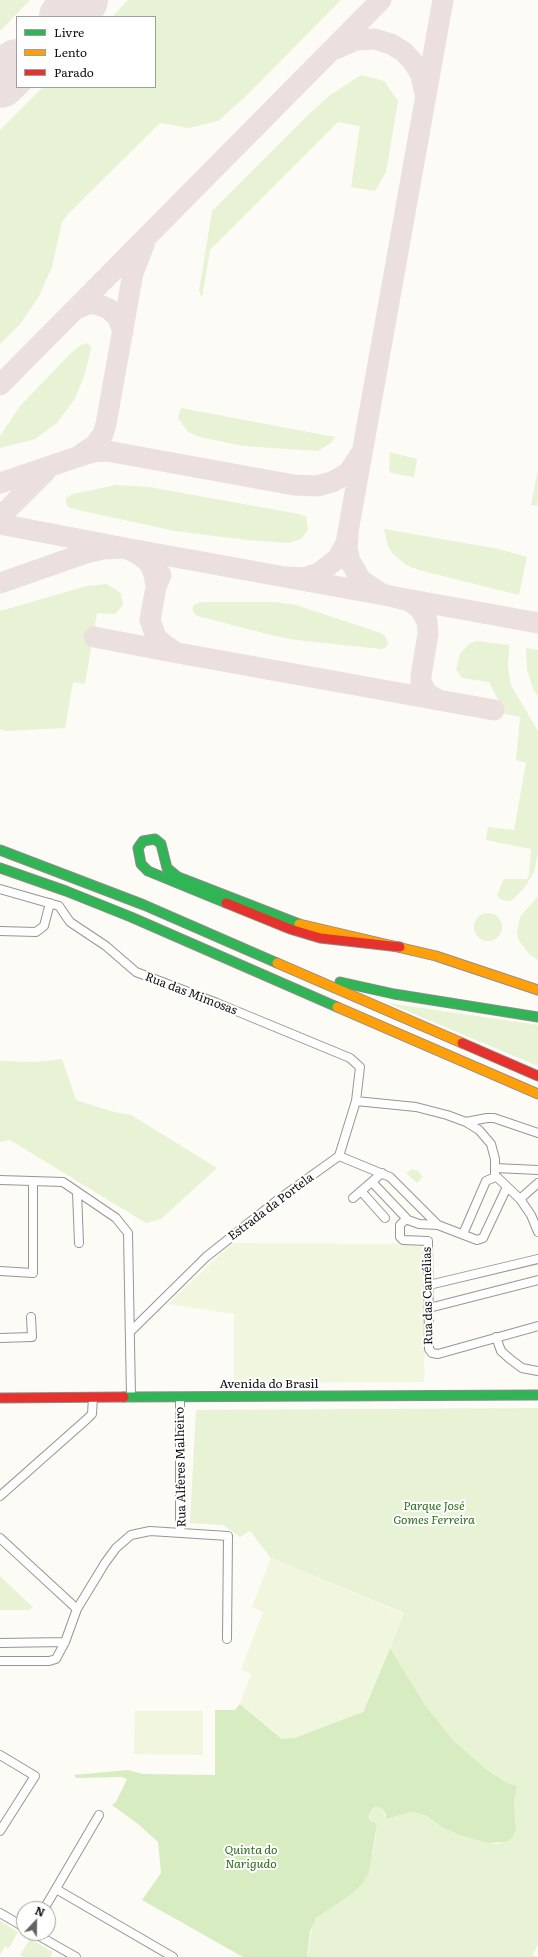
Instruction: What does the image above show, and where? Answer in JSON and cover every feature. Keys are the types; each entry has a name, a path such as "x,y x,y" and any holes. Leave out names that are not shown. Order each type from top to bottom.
{"main road":[{"path":"400,947 320,938 304,934 154,874 144,867 138,848 143,841 147,839 158,841 163,852 167,868 178,877 187,882 292,922 400,947 458,962 538,990"},
{"path":"0,850 144,905 306,974 538,1076"},
{"path":"140,857 146,862 155,863 163,852"},
{"path":"0,868 66,891 131,917 538,1094"},
{"path":"306,974 394,994 538,1017"},
{"name":"Avenida do Brasil","path":"0,1398 538,1395"}],"street":[{"name":"Rua das Mimosas","path":"0,889 50,903 63,909 70,922 106,946 136,972 217,1003 350,1058 360,1067 356,1102"},
{"path":"0,931 36,932 44,926 50,903"},
{"path":"438,1225 397,1183 382,1173 339,1156 356,1102 416,1107 447,1115 466,1122 479,1130 491,1144 496,1159 494,1177"},
{"path":"466,1122 494,1118 538,1133"},
{"name":"Estrada da Portela","path":"130,1332 206,1257 279,1199 339,1156"},
{"path":"496,1168 538,1170"},
{"path":"353,1198 382,1173"},
{"path":"494,1177 520,1199 534,1214 538,1232"},
{"path":"463,1234 486,1181 494,1177"},
{"path":"0,1180 62,1182 116,1218 128,1233 131,1397"},
{"path":"0,1271 32,1273 33,1181"},
{"path":"372,1182 408,1220 419,1224 438,1225 481,1240 507,1187"},
{"path":"520,1199 538,1183"},
{"path":"77,1192 79,1243"},
{"path":"361,1192 385,1218"},
{"name":"Rua das Camélias","path":"408,1220 405,1220 400,1225 400,1237 403,1240 428,1242 429,1351 438,1354 496,1337"},
{"path":"429,1286 538,1258"},
{"path":"429,1308 538,1280"},
{"path":"0,1338 32,1338 31,1317"},
{"path":"538,1326 496,1337 502,1351 510,1359 522,1368 538,1371"},
{"path":"0,1496 92,1414 93,1397"},
{"name":"Rua Alferes Malheiro","path":"180,1397 180,1532 228,1536 228,1639"},
{"path":"0,1661 49,1661 56,1659 65,1642 77,1609 116,1548 130,1535 150,1531 180,1532"},
{"path":"0,1538 77,1609"},
{"path":"0,1643 65,1642"},
{"path":"0,1755 35,1776 0,1831"},
{"path":"49,1901 99,1815"},
{"path":"56,1888 173,1957"},
{"path":"0,1913 16,1922"},
{"path":"48,1941 76,1957"}],"green space":[{"path":"0,0 30,0 0,31"},
{"path":"128,0 341,0 246,96 218,121 189,128 160,123 69,213 62,222 52,267 38,298 21,323 0,344 0,130 42,88 156,88 156,16 113,16"},
{"path":"361,75 384,81 398,101 386,172 375,191 351,187 360,126 338,122 210,250 202,298 199,291 212,211 330,95"},
{"path":"86,343 90,345 91,349 84,377 74,400 57,423 35,439 0,448 0,436 20,406 71,353"},
{"path":"181,408 335,437 330,444 317,451 243,446 200,437 188,432 178,418"},
{"path":"390,452 417,459 414,477 391,473 389,470"},
{"path":"538,469 538,499 537,506 531,505"},
{"path":"116,485 149,487 299,514 306,517 308,530 301,539 289,543 248,540 175,531 70,508 66,504 66,498 73,494"},
{"path":"384,529 499,549 527,557 519,595 419,570 406,565 393,554 388,546"},
{"path":"106,584 121,593 123,605 115,614 97,613 85,684 73,682 65,728 6,731 0,729 0,611 87,586"},
{"path":"201,602 275,602 296,605 381,633 385,636 388,644 385,648 381,649 296,640 275,636 197,616 193,612 193,605"},
{"path":"477,641 509,645 508,667 511,685 538,731 538,853 534,872 525,887 512,900 506,901 500,899 497,895 504,879 527,879 529,875 531,849 486,840 488,827 514,830 526,763 516,760 520,717 497,712 498,700 489,682 462,678 456,670 460,654 470,643"},
{"path":"526,648 538,650 538,696 533,689 527,670"},
{"path":"538,896 538,960 530,955 523,946 518,939 517,932 520,917"},
{"path":"488,913 494,914 498,917 501,921 501,933 498,937 494,940 488,941 482,940 478,937 475,933 474,927 475,921 478,917 482,914"},
{"path":"388,1003 538,1025 538,1066"},
{"path":"62,1059 76,1100 114,1112 131,1115 217,1168 161,1219 146,1223 10,1140 0,1142 0,1061 36,1062"},
{"path":"412,1169 418,1171 423,1177 417,1183 406,1173"},
{"path":"232,1243 426,1244 424,1382 234,1383 234,1314 168,1304"},
{"name":"Parque José Gomes Ferreira","path":"538,1408 538,1944 533,1955 537,1957 307,1957 313,1923 320,1914 353,1893 373,1853 377,1825 371,1821 369,1814 373,1808 377,1807 383,1809 386,1819 411,1812 425,1815 442,1827 487,1843 497,1844 506,1842 516,1829 514,1801 517,1786 507,1783 486,1769 453,1740 425,1705 390,1648 404,1613 271,1558 250,1531 240,1537 223,1525 190,1523 196,1410"},
{"path":"271,1558 404,1614 363,1712 295,1738 283,1739 240,1704 251,1674 241,1670 263,1612 252,1607"},
{"path":"0,1576 33,1607 29,1610 0,1610"},
{"name":"Quinta do Narigudo","path":"390,1648 425,1705 453,1740 486,1769 507,1783 517,1786 514,1801 516,1829 512,1838 506,1842 487,1843 460,1835 442,1827 425,1815 411,1812 386,1819 383,1809 377,1807 373,1808 369,1814 369,1818 377,1824 369,1872 362,1884 353,1893 316,1918 310,1932 307,1957 243,1957 142,1900 161,1873 158,1842 138,1824 112,1805 116,1802 127,1779 122,1777 76,1778 74,1775 128,1770 143,1774 215,1775 215,1710 235,1710 240,1704 282,1739 363,1712"},
{"path":"135,1711 203,1711 203,1755 134,1754"},
{"path":"0,1921 16,1931 16,1936 9,1948 5,1946 0,1955"},
{"path":"29,1941 34,1941 53,1952 50,1957 24,1957 20,1955"}],"taxiway":[{"path":"0,385 381,0"},
{"path":"287,577 304,578 319,573 338,558 346,543 443,0"},
{"path":"336,49 356,40 375,39 391,44 404,52 413,62 421,75 425,94"},
{"path":"80,455 95,445 103,434 133,273 144,245"},
{"path":"76,309 88,304 97,304 109,309 118,318 123,332"},
{"path":"0,483 93,452 107,451 294,485 317,486 332,482 348,473 360,455"},
{"path":"0,517 46,471"},
{"path":"0,524 125,548 145,559 151,566 156,587"},
{"path":"348,537 347,548 350,561 361,580 382,594 410,601 420,609 427,621 428,634 421,682 427,693 438,700"},
{"path":"0,583 86,553 103,549 125,548 538,623"},
{"path":"161,575 156,587 150,620 156,637 175,652"},
{"path":"94,637 494,710"}],"runway":[{"path":"66,16 82,0"},
{"path":"0,82 16,66"}],"traffic: fast":[{"path":"226,903 148,871 141,864 138,848 143,841 155,839 161,844 167,868 178,877 299,924"},
{"path":"0,850 144,905 277,963"},
{"path":"0,868 66,891 131,917 337,1007"},
{"path":"340,982 394,994 538,1017"},
{"path":"124,1397 538,1395"}],"traffic: slow":[{"path":"299,924 436,956 538,990"},
{"path":"277,963 462,1043"},
{"path":"337,1007 538,1094"}],"traffic: jam":[{"path":"226,903 290,929 320,938 400,947"},
{"path":"462,1043 538,1076"},
{"path":"0,1398 124,1397"}]}
